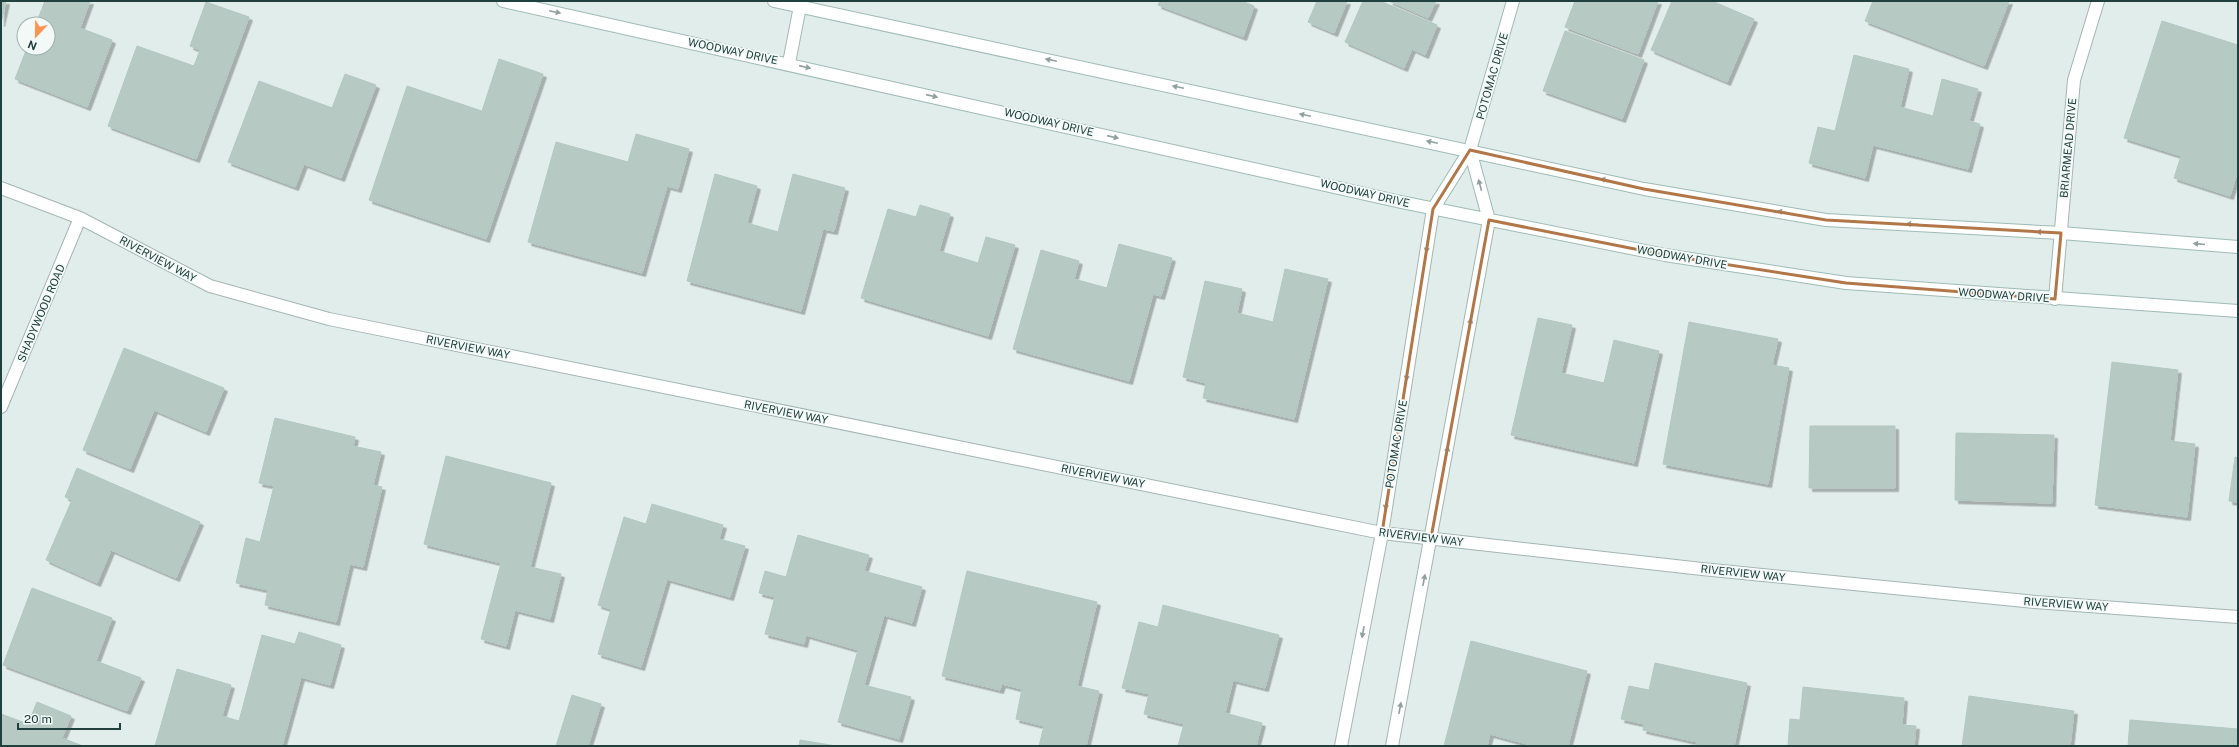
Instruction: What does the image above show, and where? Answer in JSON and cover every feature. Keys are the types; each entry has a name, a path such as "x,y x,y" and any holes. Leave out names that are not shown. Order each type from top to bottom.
{"street":[{"name":"WOODWAY DRIVE","path":"503,1 789,63 1433,209 1665,255 1846,283 2238,311"},
{"path":"774,1 800,4 1644,189 1826,220 2061,233 2238,248"},
{"name":"POTOMAC DRIVE","path":"1341,746 1382,533 1433,209 1470,150 1513,1"},
{"name":"BRIARMEAD DRIVE","path":"2055,299 2074,80 2098,1"},
{"path":"789,63 800,4"},
{"path":"1392,746 1489,220 1470,150"},
{"name":"RIVERVIEW WAY","path":"1,188 80,218 210,286 329,319 1382,533 1702,569 2027,601 2238,616"},
{"name":"SHADYWOOD ROAD","path":"1,407 80,218"}],"highlighted area":[{"path":"1470,150 1644,189 1826,220 2061,233 2055,299 1846,283 1665,255 1489,220 1431,538 1382,533 1433,209"}],"building":[{"path":"1,1 6,1 1,23"},
{"path":"45,1 90,1 80,28 112,40 87,107 15,79 24,56 56,56 56,16 39,16"},
{"path":"1160,1 1242,1 1254,6 1243,37 1158,5"},
{"path":"1317,1 1347,1 1334,33 1308,22"},
{"path":"1363,1 1380,1 1437,25 1425,55 1412,49 1404,68 1345,42"},
{"path":"1389,1 1436,1 1428,18"},
{"path":"1575,1 1658,1 1638,54 1565,27"},
{"path":"1672,1 1712,1 1754,19 1727,82 1651,50"},
{"path":"1873,1 2009,1 1984,66 1865,21"},
{"path":"206,2 249,17 196,159 108,126 137,46 194,66 200,50 190,46"},
{"path":"2162,21 2238,45 2238,170 2230,196 2174,178 2181,156 2124,138"},
{"path":"1565,31 1644,60 1622,119 1543,91"},
{"path":"1854,55 1909,69 1900,107 1933,116 1942,79 1978,89 1969,121 1980,124 1968,169 1873,145 1865,178 1809,163 1818,127 1835,131"},
{"path":"499,59 543,74 486,239 369,200 407,86 482,111"},
{"path":"345,74 376,85 341,178 304,164 295,187 228,162 259,81 332,108"},
{"path":"636,134 689,149 678,189 667,186 642,273 528,242 556,142 628,162"},
{"path":"715,174 757,186 747,223 778,232 793,174 845,188 834,231 823,229 801,311 687,281"},
{"path":"920,205 950,214 939,251 978,263 986,237 1015,245 988,336 861,298 888,209 916,217"},
{"path":"1119,244 1172,258 1161,296 1153,294 1129,381 1013,349 1041,250 1079,261 1074,279 1107,288"},
{"path":"1285,269 1328,279 1294,419 1203,398 1206,383 1183,377 1205,281 1242,289 1237,313 1273,322"},
{"path":"1538,318 1572,325 1561,373 1604,383 1614,340 1659,351 1634,463 1511,435"},
{"path":"1689,322 1778,339 1772,365 1789,368 1768,484 1663,464"},
{"path":"124,348 224,388 206,432 154,410 130,469 83,450"},
{"path":"2112,362 2178,370 2170,441 2195,444 2187,517 2095,505"},
{"path":"275,418 355,437 353,446 381,452 373,485 382,487 363,567 350,564 336,622 265,605 268,590 236,583 246,538 260,542 274,486 259,483"},
{"path":"1810,426 1895,426 1895,488 1809,488"},
{"path":"1956,433 2054,435 2052,503 1955,500"},
{"path":"446,456 551,483 530,567 561,574 550,619 515,610 506,646 481,639 501,563 424,544"},
{"path":"2235,457 2238,458 2238,502 2229,501"},
{"path":"77,468 200,522 176,578 111,550 97,583 46,560 72,500 65,497"},
{"path":"652,504 723,525 719,539 745,546 730,597 667,579 641,667 598,654 611,609 598,605 624,517 646,524"},
{"path":"798,535 869,555 864,571 922,587 912,623 884,615 864,685 911,697 899,739 838,722 858,650 806,635 804,644 765,634 775,597 759,593 765,571 786,577"},
{"path":"967,571 1097,602 1077,686 1099,691 1086,746 1039,746 1044,726 1016,719 1022,689 1002,684 1000,690 942,676"},
{"path":"32,588 112,618 96,661 141,678 127,711 3,665"},
{"path":"1163,605 1279,635 1265,688 1233,680 1225,713 1262,723 1256,746 1178,746 1184,724 1144,714 1149,694 1122,688 1139,622 1158,627"},
{"path":"299,632 341,645 330,685 301,677 282,746 155,746 177,669 231,685 222,716 239,721 262,635 295,644"},
{"path":"1471,641 1587,671 1568,746 1526,746 1527,744 1490,734 1487,746 1444,746"},
{"path":"1655,663 1747,683 1734,746 1696,746 1697,742 1643,730 1644,724 1621,719 1629,686 1649,690"},
{"path":"1803,687 1904,698 1902,725 1916,726 1914,746 1788,746 1790,719 1800,720"},
{"path":"572,695 601,704 588,746 556,746"},
{"path":"1969,696 2074,711 2070,746 1962,746"},
{"path":"37,702 71,716 62,738 83,746 1,746 1,714 28,724"},
{"path":"2130,720 2238,729 2238,746 2128,746"},
{"path":"800,740 836,746 799,746"}]}
